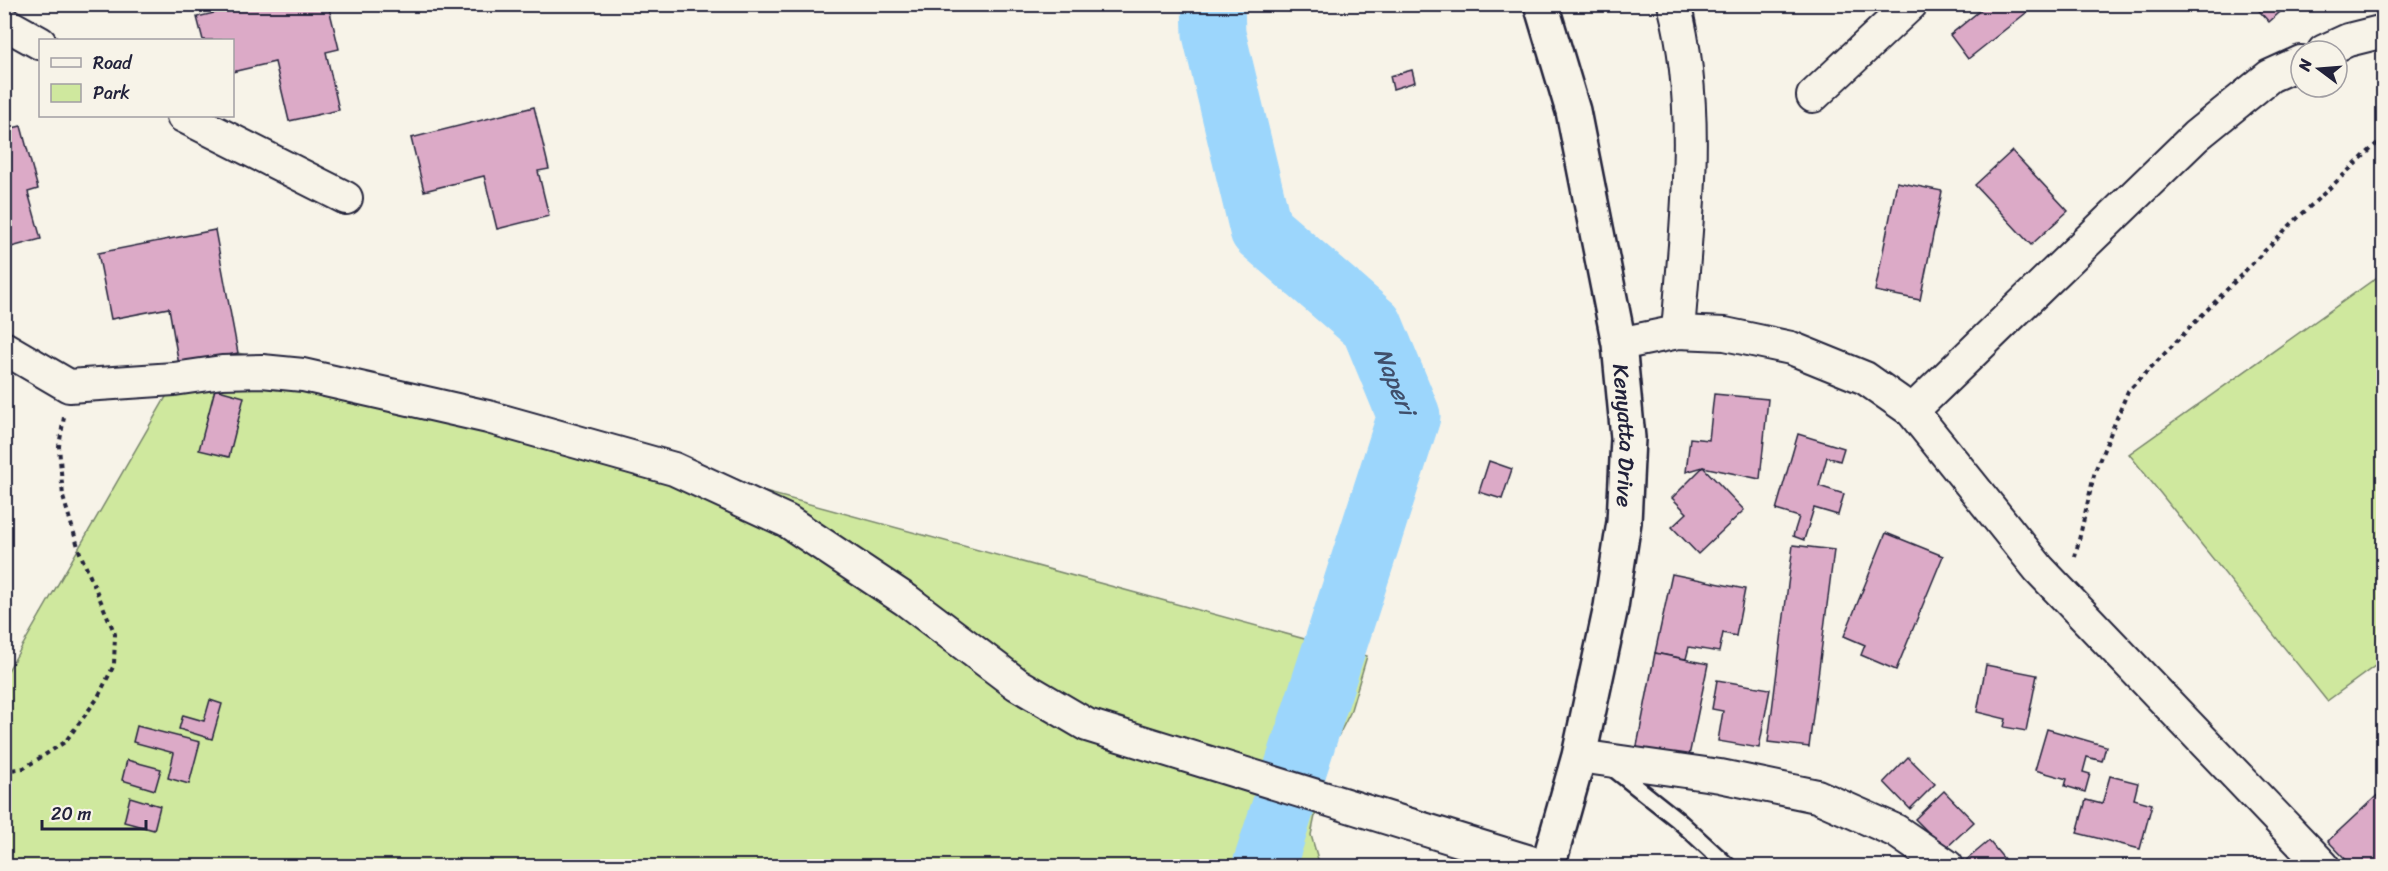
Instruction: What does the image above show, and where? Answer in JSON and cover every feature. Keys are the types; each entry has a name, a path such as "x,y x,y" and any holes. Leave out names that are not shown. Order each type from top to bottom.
{"main road":[{"name":"Kenyatta Drive","path":"1541,4 1573,111 1618,344 1628,438 1624,522 1589,757 1548,867"}],"street":[{"path":"1674,4 1682,34 1688,112 1689,198 1678,332"},
{"path":"1813,96 1911,4"},
{"path":"4,23 39,42"},
{"path":"2349,40 2384,31"},
{"path":"1912,411 2196,136 2270,76 2289,67"},
{"path":"185,117 346,198"},
{"path":"1618,344 1678,332 1725,334 1791,348 1865,378 1912,411 1986,506 2039,569 2323,867"},
{"path":"4,348 69,386 174,379 222,372 262,371 303,375 488,417 674,469 787,521 906,600 1017,684 1087,725 1543,867"},
{"path":"1589,757 1720,776 1817,796 1896,831 1947,867"}],"lane":[{"path":"1589,757 1678,820 1728,867"}],"path":[{"path":"2066,596 2095,471 2128,391 2286,229 2384,137"},
{"path":"4,771 24,768 65,742 97,699 114,665 115,634 80,553 63,497 59,446 69,386"}],"green space":[{"path":"2383,273 2383,660 2327,701 2129,454"},
{"path":"200,338 238,353 461,409 1367,656 1350,713 1327,758 1311,835 1320,866 5,866 5,676"}],"building":[{"path":"252,4 328,4 339,49 326,52 339,110 289,121 275,62 234,72 234,39 203,39 197,17"},
{"path":"1988,4 2036,5 1968,59 1950,35"},
{"path":"2253,4 2289,4 2269,22"},
{"path":"1412,70 1415,82 1393,89 1390,76"},
{"path":"534,107 549,169 538,171 549,216 497,229 484,176 424,191 411,138"},
{"path":"21,126 38,189 28,192 41,239 4,249 4,130"},
{"path":"2012,151 2068,211 2031,245 1975,185"},
{"path":"1897,182 1942,191 1920,300 1875,291"},
{"path":"215,230 238,353 179,365 169,308 111,319 98,253"},
{"path":"215,389 244,397 229,457 199,450"},
{"path":"1714,394 1768,399 1760,479 1703,467 1686,472 1690,438 1709,440"},
{"path":"1798,434 1844,448 1840,461 1827,457 1819,486 1844,494 1838,515 1814,508 1804,540 1793,536 1799,517 1776,510"},
{"path":"1489,461 1512,469 1502,499 1479,492"},
{"path":"1703,467 1744,510 1698,554 1672,527 1687,513 1672,498"},
{"path":"1886,533 1943,556 1896,670 1861,655 1865,645 1844,636"},
{"path":"1793,545 1834,550 1809,747 1768,742"},
{"path":"1672,574 1745,589 1736,636 1723,633 1719,652 1689,647 1686,659 1655,653"},
{"path":"1655,653 1708,664 1688,761 1636,751"},
{"path":"1986,665 2037,675 2026,731 2004,727 2006,719 1977,712"},
{"path":"1717,680 1770,689 1759,748 1718,741 1723,711 1712,709"},
{"path":"210,700 222,704 212,739 179,729 183,715 204,721"},
{"path":"137,726 200,742 189,784 168,778 174,753 133,742"},
{"path":"2047,729 2106,746 2102,761 2087,757 2083,772 2090,774 2085,792 2065,786 2067,779 2035,770"},
{"path":"1908,757 1935,784 1910,809 1884,782"},
{"path":"127,760 161,769 155,790 122,780"},
{"path":"2110,776 2138,783 2134,799 2152,804 2140,849 2077,833 2086,800 2102,804"},
{"path":"2384,789 2384,866 2352,866 2328,841"},
{"path":"1944,791 1974,822 1945,849 1915,819"},
{"path":"130,797 160,806 154,830 124,822"},
{"path":"1989,841 2010,866 1969,866 1965,861"}],"waterway":[{"name":"Naperi","path":"1213,4 1214,34 1261,230 1372,326 1409,416 1264,866"}]}
